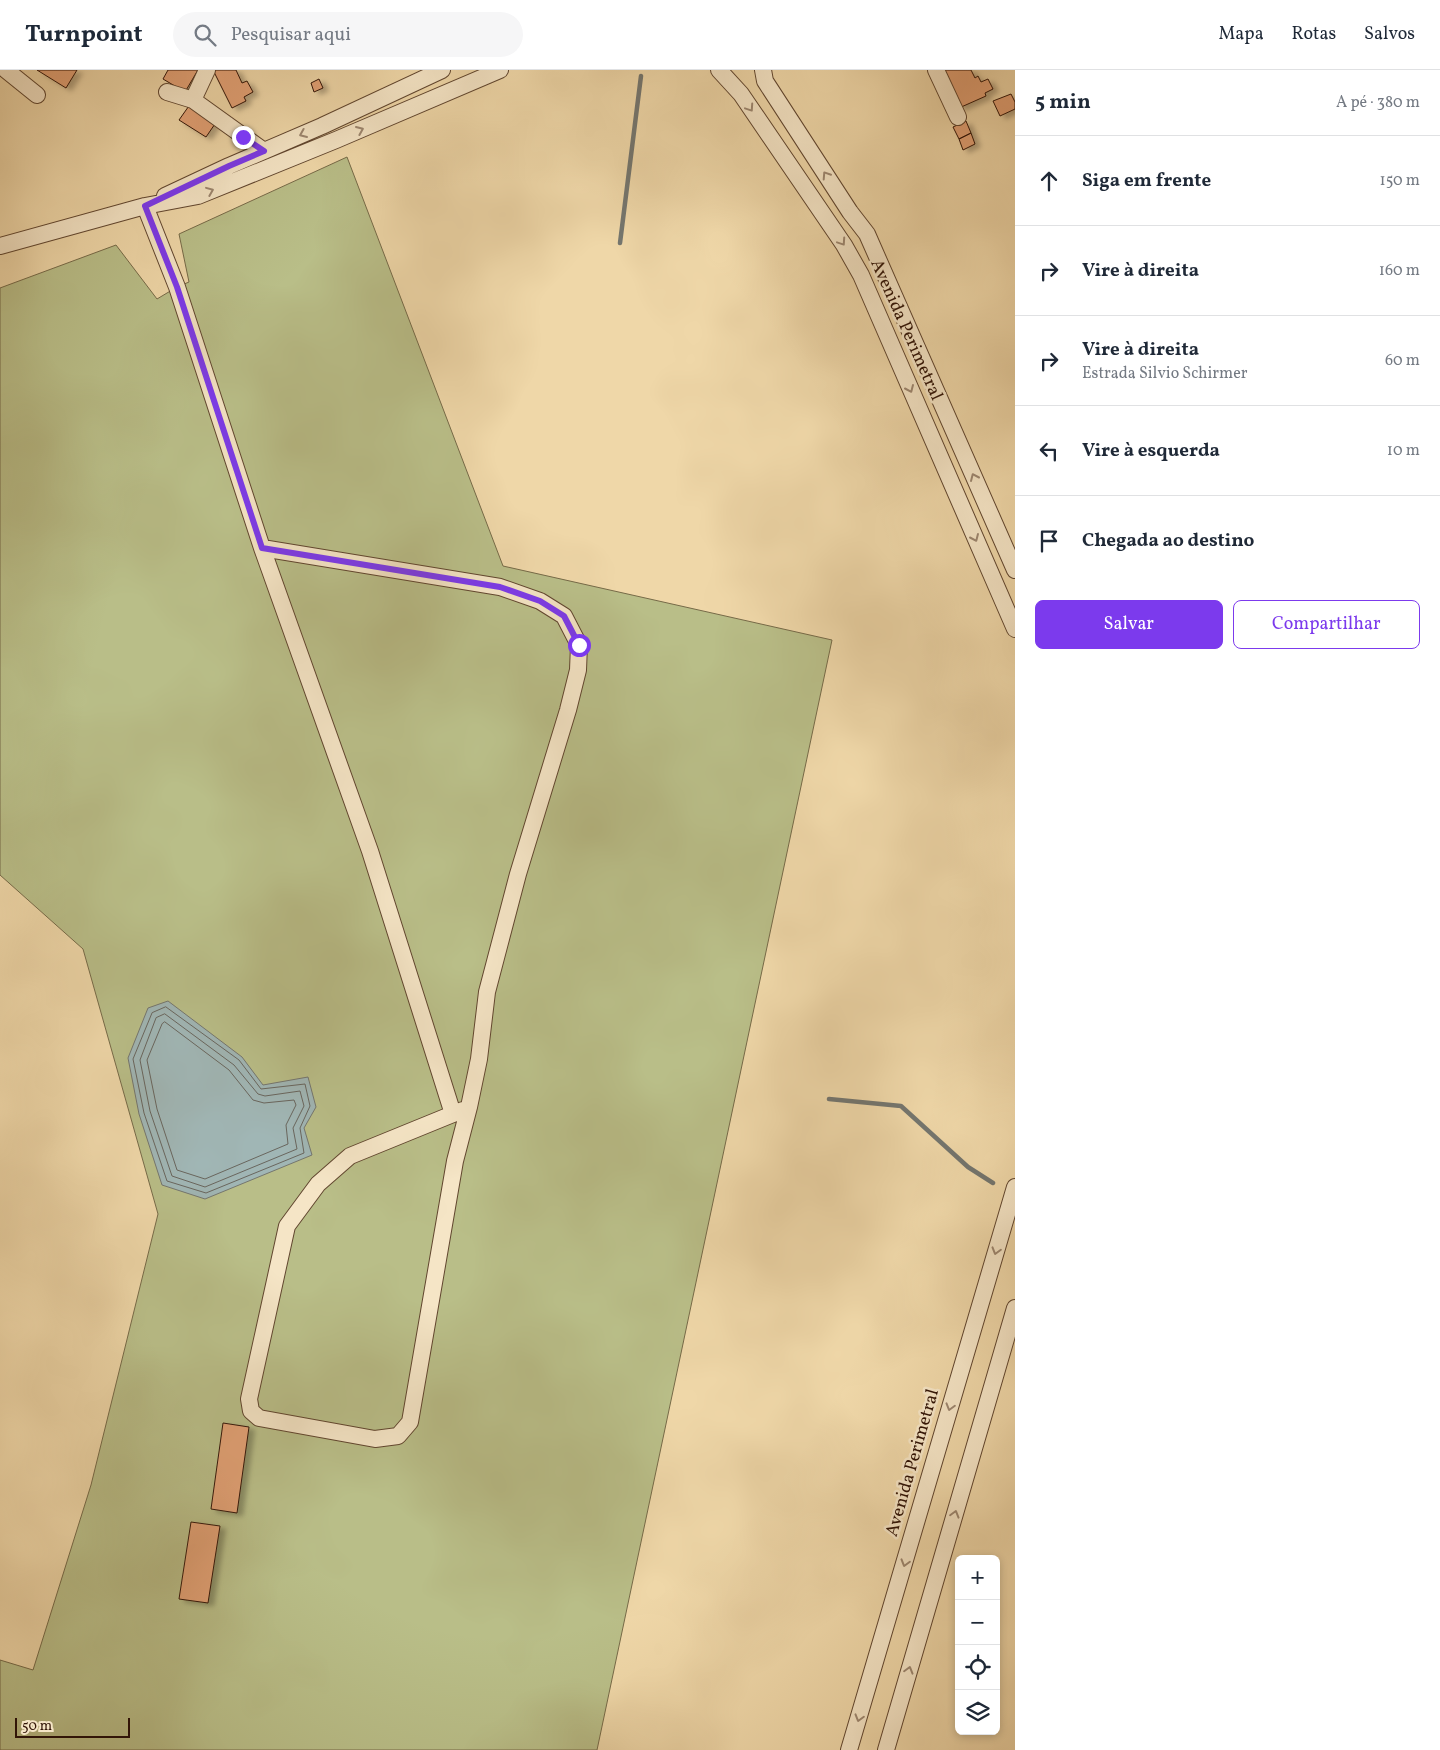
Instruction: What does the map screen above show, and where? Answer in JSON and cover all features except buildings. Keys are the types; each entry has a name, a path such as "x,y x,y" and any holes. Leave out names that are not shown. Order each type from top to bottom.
{"street":[{"path":"6,70 37,95"},
{"path":"193,100 207,70"},
{"path":"145,206 442,70"},
{"path":"0,246 145,206 198,196 500,70"},
{"name":"Avenida Perimetral","path":"719,70 741,94 844,245 861,275 1015,629"},
{"name":"Avenida Perimetral","path":"762,70 765,82 850,212 867,234 1015,570"},
{"path":"936,70 958,117"},
{"path":"167,92 193,100 264,151"},
{"path":"145,206 177,287 262,548 370,850 453,1114"},
{"path":"262,548 500,587 540,601 564,616 579,645 578,670 568,710 518,874 487,992 479,1059 470,1107 455,1162 410,1422 398,1436 375,1439 259,1418 251,1411 248,1399 287,1226 318,1184 350,1156 470,1107"},
{"name":"Avenida Perimetral","path":"849,1750 1015,1187"},
{"path":"886,1750 1015,1308"}],"green space":[{"path":"347,157 503,566 832,640 597,1750 0,1750 0,1660 33,1670 91,1485 158,1214 83,949 0,875 0,288 116,245 157,299 189,282 179,234"}],"water":[{"path":"168,1001 242,1057 263,1085 308,1077 316,1107 304,1128 312,1155 205,1199 162,1185 139,1114 128,1058 148,1008"}],"waterway":[{"path":"620,243 641,76"},
{"path":"829,1099 901,1106 968,1167 993,1183"}],"route":[{"path":"243,137 264,151 145,206 177,287 262,548 500,587 540,601 564,616 579,645"}]}
